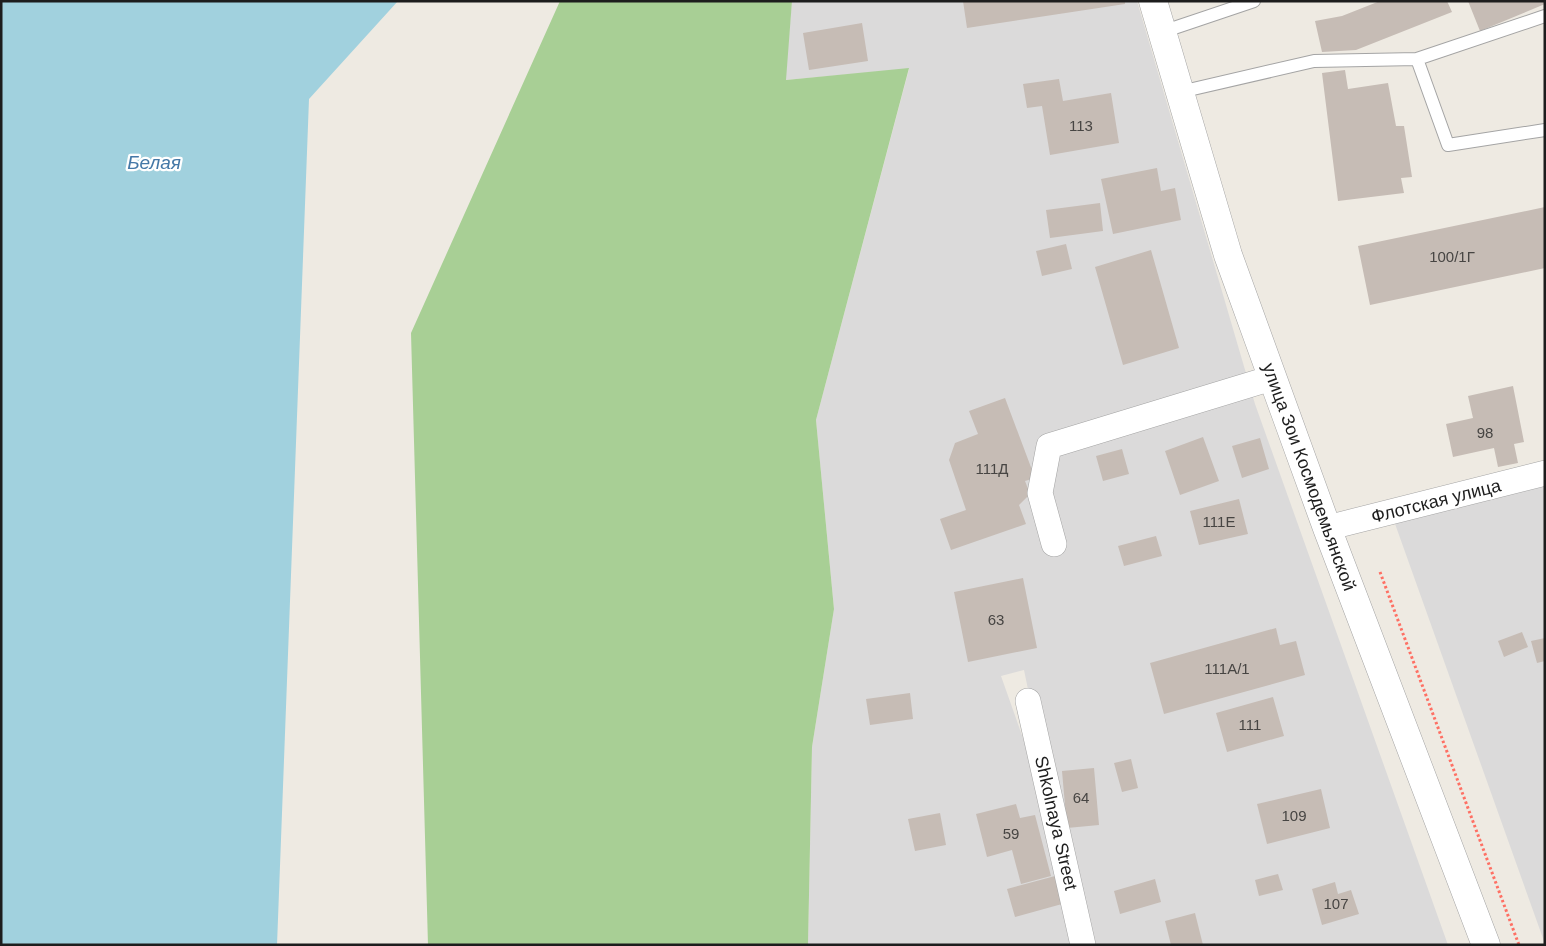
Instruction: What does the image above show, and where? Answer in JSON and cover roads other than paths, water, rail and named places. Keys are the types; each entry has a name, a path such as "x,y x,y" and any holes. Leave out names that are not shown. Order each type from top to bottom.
{"street":[{"name":"улица Зои Космодемьянской","path":"1152,1 1228,255 1327,528 1486,945"},
{"path":"1054,544 1040,493 1049,446 1272,378"},
{"name":"Флотская улица","path":"1327,528 1545,473"},
{"name":"Shkolnaya Street","path":"1028,701 1083,945"}],"lane":[{"path":"1162,32 1254,1"},
{"path":"1180,92 1314,61 1417,59 1545,16"},
{"path":"1417,59 1448,145 1545,130"}],"water":[{"name":"Белая","path":"1,1 398,1 309,99 277,945 1,945"}]}
